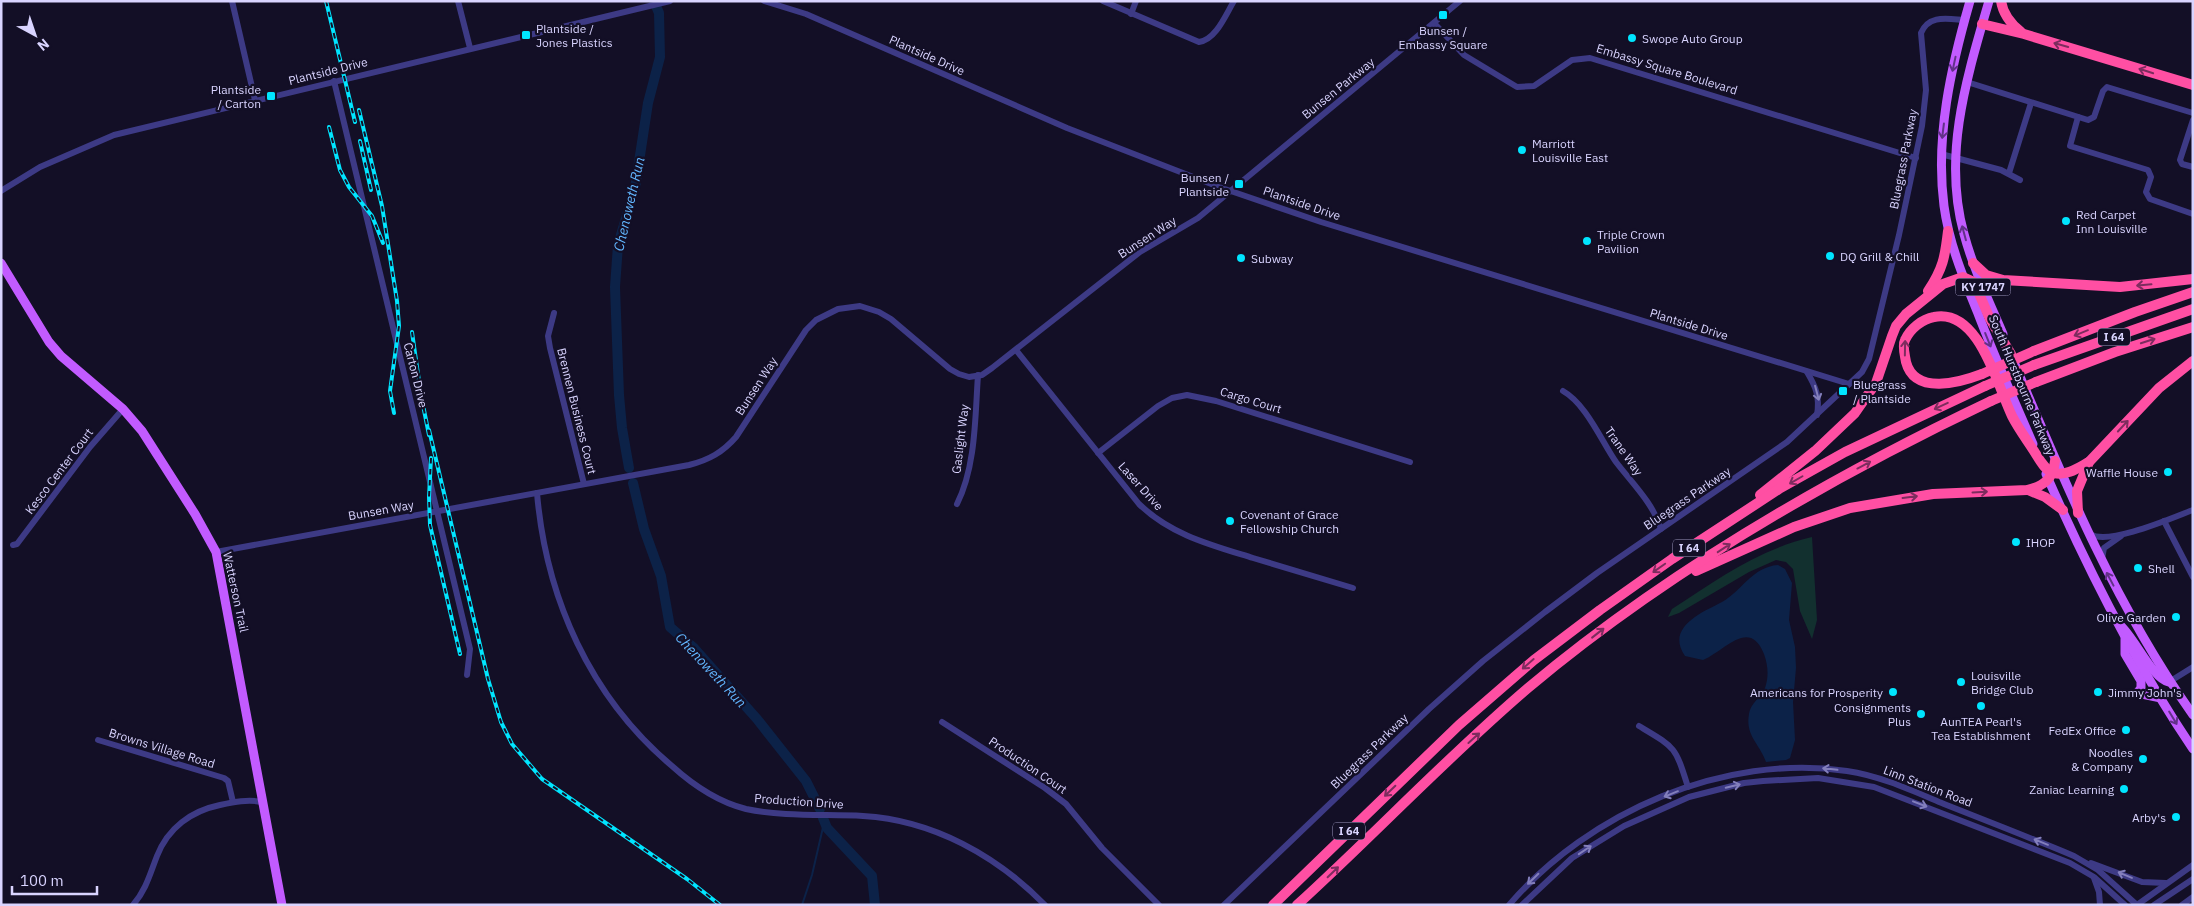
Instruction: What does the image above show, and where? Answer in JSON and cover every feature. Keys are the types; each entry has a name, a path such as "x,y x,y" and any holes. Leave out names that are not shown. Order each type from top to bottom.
{"highway":[{"path":"2001,1 2003,10 2013,26 2024,34"},
{"path":"1982,24 2024,34 2193,85"},
{"path":"1923,299 1941,271 1945,259 1948,231"},
{"path":"1973,263 1986,275 2003,280 2120,287 2193,279"},
{"path":"1725,525 1815,451 1855,413 1876,383 1896,326 1923,299 1949,280 1963,277 1974,282 1990,319 2011,354"},
{"path":"2054,475 2041,462 2013,418 1981,344 1964,323 1950,317 1935,316 1922,321 1905,340 1904,353 1907,365 1915,376 1928,382 1946,384 1960,382 1982,374 2034,351 2193,292"},
{"name":"I 64","path":"1273,905 1424,757 1534,660 1648,576 1779,489 1845,452 1985,386 2034,365 2193,309"},
{"name":"I 64","path":"1297,905 1527,689 1601,630 1754,528 1833,481 1939,425 1991,401 2115,352 2193,327"},
{"path":"1683,574 1703,569 1794,527 1850,508 1933,494 2027,490 2039,487 2054,475 2072,472 2089,462 2159,388 2193,361"},
{"path":"2054,475 2055,460"},
{"path":"2078,513 2077,491 2089,462"},
{"path":"2027,490 2045,497 2063,510"}],"main road":[{"name":"South Hurstbourne Parkway","path":"1970,1 1947,101 1941,154 1944,206 1948,231 1963,277 1997,362 2041,462"},
{"name":"South Hurstbourne Parkway","path":"1989,1 1967,82 1957,128 1955,156 1959,212 1973,263 2055,460"},
{"path":"1965,20 1982,24"},
{"name":"Watterson Trail","path":"1,263 49,342 61,356 123,409 142,431 195,514 216,552 282,905"},
{"path":"2054,475 2063,510 2100,594 2125,639 2193,749"},
{"path":"2054,475 2078,513 2122,602 2169,682 2193,716"},
{"path":"2100,594 2105,592 2122,602"},
{"path":"2114,619 2131,635 2156,675 2169,682"},
{"path":"2125,639 2125,654 2141,681 2141,688 2137,693 2161,698"}],"street":[{"path":"232,1 256,100"},
{"path":"458,1 470,48"},
{"name":"Plantside Drive","path":"1,191 40,167 114,134 670,1"},
{"name":"Plantside Drive","path":"764,1 806,14 1067,128 1230,191 1321,222 1849,384"},
{"path":"1102,1 1196,42 1207,40 1234,1"},
{"path":"1131,14 1136,1"},
{"name":"Bunsen Parkway","path":"1230,191 1457,2"},
{"name":"Bluegrass Parkway","path":"1224,905 1429,709 1483,662 1544,612 1661,529 1764,460 1817,415 1864,370 1869,359 1916,158 1925,104 1921,33 1924,26 1935,19 1965,20"},
{"name":"Embassy Square Boulevard","path":"1434,23 1464,55 1517,86 1534,86 1572,60 1590,58 1916,158"},
{"name":"Carton Drive","path":"334,81 470,649 467,674"},
{"path":"1967,82 2088,120 2094,117 2103,91 2107,87 2193,113"},
{"path":"2009,173 2031,102"},
{"path":"2078,117 2070,146 2150,172 2151,177 2146,192 2150,199 2193,214"},
{"path":"2193,120 2180,160 2182,164 2193,168"},
{"path":"1941,154 1955,156 2009,173 2020,180"},
{"name":"Bunsen Way","path":"216,552 700,462 722,451 736,437 806,330 821,317 840,308 860,306 879,312 892,319 950,369 958,374 969,377 978,375 992,368 1016,350 1140,252 1198,218 1230,191"},
{"name":"Brennen Business Court","path":"554,313 548,336 550,348 584,484"},
{"name":"Laser Drive","path":"1016,350 1139,504 1158,521 1174,531 1201,542 1353,588"},
{"path":"1807,372 1817,388 1819,397 1817,415"},
{"name":"Gaslight Way","path":"957,504 965,487 971,453 978,375"},
{"name":"Trane Way","path":"1563,391 1579,404 1616,462 1645,499 1658,520 1661,529"},
{"name":"Cargo Court","path":"1098,453 1166,400 1187,395 1216,401 1410,462"},
{"name":"Kesco Center Court","path":"13,545 17,544 90,447 123,409"},
{"name":"Production Drive","path":"538,492 553,580 568,625 584,658 609,700 626,721 653,750 684,777 717,798 745,808 783,813 865,816 897,821 926,829 980,853 1016,877 1046,905"},
{"path":"2087,532 2096,538 2102,539 2124,534 2193,510"},
{"path":"2164,521 2193,577"},
{"path":"2101,562 2104,548 2124,534"},
{"path":"2169,682 2193,668"},
{"name":"Production Court","path":"942,722 1045,788 1066,804 1102,848 1155,903"},
{"path":"1639,726 1670,744 1675,750 1688,787"},
{"name":"Browns Village Road","path":"98,740 224,778 228,781 233,802"},
{"name":"Linn Station Road","path":"1509,905 1545,867 1591,834 1646,804 1688,787 1762,770 1820,768 1849,772 1896,784 2074,856 2119,887 2137,905 2193,865"},
{"name":"Linn Station Road","path":"1522,905 1572,858 1624,826 1650,813 1689,797 1744,783 1818,778 1874,787 2070,863 2094,877 2125,905"},
{"path":"133,905 149,880 160,848 181,822 199,811 233,802 253,800 262,802"},
{"path":"2085,862 2112,869 2142,882 2166,883"},
{"path":"2094,877 2099,892 2100,905"},
{"path":"2154,905 2193,878"},
{"path":"2182,905 2193,897"}],"green space":[{"path":"1812,537 1817,620 1812,639 1800,611 1793,569 1786,562 1776,560 1749,572 1679,613 1668,617 1672,609 1739,567 1773,550"}],"water":[{"path":"1778,565 1785,569 1792,583 1789,620 1795,647 1796,668 1793,702 1795,740 1790,758 1766,762 1751,734 1748,722 1750,710 1765,688 1767,680 1768,671 1765,658 1758,643 1751,638 1736,640 1703,660 1685,656 1680,646 1680,637 1683,629 1689,622 1729,597 1754,574"}],"waterway":[{"name":"Chenoweth Run","path":"629,468 622,428 619,395 615,287 618,245 635,188 648,103 660,57 659,13 654,1"},
{"name":"Chenoweth Run","path":"633,483 644,529 661,576 670,627 694,648 757,719 806,781 820,809"},
{"name":"Chenoweth Run","path":"823,818 827,828 872,876 875,905"},
{"path":"802,905 812,875 824,823"}],"railway":[{"path":"326,1 355,122"},
{"path":"359,110 382,206 397,301 399,326 390,391 394,413"},
{"path":"329,127 340,170 349,187 372,216 383,243"},
{"path":"360,141 371,190"},
{"path":"412,332 429,435"},
{"path":"429,430 488,679 501,722 512,744 542,779 687,879 720,905"},
{"path":"431,458 430,525 460,654"}],"place":[{"name":"Bunsen / Embassy Square","path":"1443,15"},
{"name":"Plantside / Jones Plastics","path":"526,35"},
{"name":"Swope Auto Group","path":"1632,38"},
{"name":"Plantside / Carton","path":"271,96"},
{"name":"Marriott Louisville East","path":"1522,150"},
{"name":"Bunsen / Plantside","path":"1239,184"},
{"name":"Red Carpet Inn Louisville","path":"2066,221"},
{"name":"Triple Crown Pavilion","path":"1587,241"},
{"name":"DQ Grill & Chill","path":"1830,256"},
{"name":"Subway","path":"1241,258"},
{"name":"Bluegrass / Plantside","path":"1843,391"},
{"name":"Waffle House","path":"2168,472"},
{"name":"Covenant of Grace Fellowship Church","path":"1230,521"},
{"name":"IHOP","path":"2016,542"},
{"name":"Shell","path":"2138,568"},
{"name":"Olive Garden","path":"2176,617"},
{"name":"Louisville Bridge Club","path":"1961,682"},
{"name":"Americans for Prosperity","path":"1893,692"},
{"name":"Jimmy John's","path":"2098,692"},
{"name":"AunTEA Pearl's Tea Establishment","path":"1981,706"},
{"name":"Consignments Plus","path":"1921,714"},
{"name":"FedEx Office","path":"2126,730"},
{"name":"Noodles & Company","path":"2143,759"},
{"name":"Zaniac Learning","path":"2124,789"},
{"name":"Arby's","path":"2176,817"}]}
